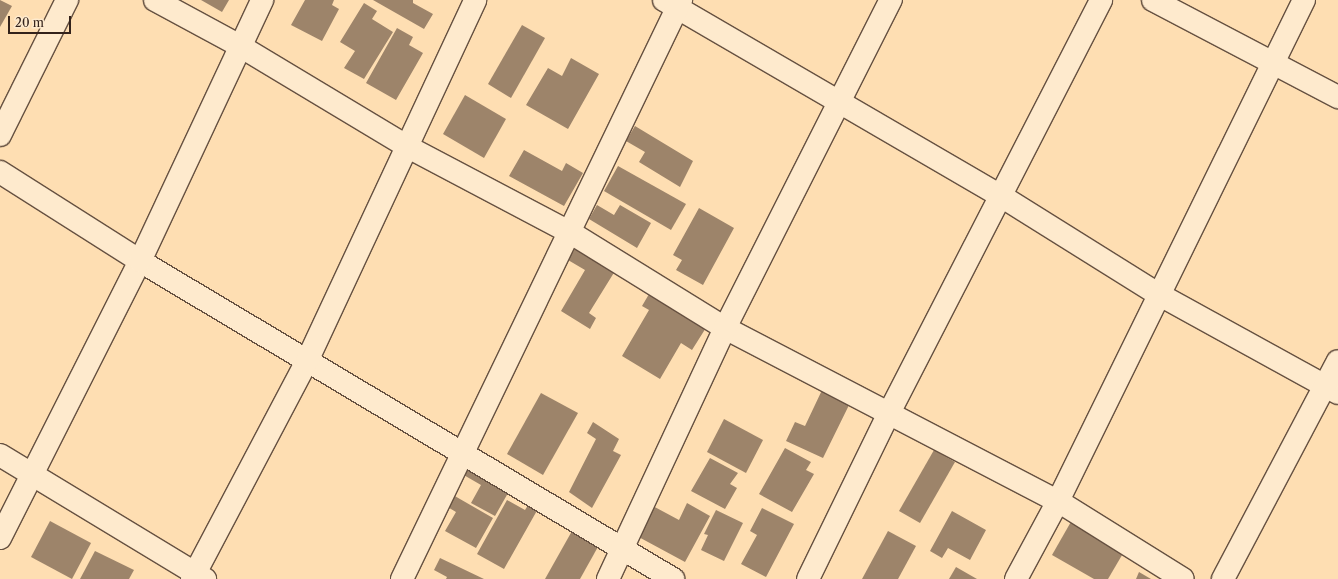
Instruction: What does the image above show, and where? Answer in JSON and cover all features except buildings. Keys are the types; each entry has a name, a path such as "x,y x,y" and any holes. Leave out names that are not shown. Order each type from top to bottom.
{"street":[{"path":"0,135 67,0"},
{"path":"155,0 240,46 408,147 571,233 725,328 1058,501 1183,579"},
{"path":"0,538 140,261 262,0"},
{"path":"0,455 197,577 307,361 408,147 475,0"},
{"path":"608,579 725,328 891,0"},
{"path":"808,579 889,413 1101,0"},
{"path":"1153,0 1338,98"},
{"path":"1016,579 1058,501 1158,294 1304,0"},
{"path":"402,579 571,233 674,3 838,103 1001,196 1158,294 1332,389"},
{"path":"0,172 140,261 464,453 622,550 673,579"},
{"path":"1223,579 1332,389 1338,361"}]}
